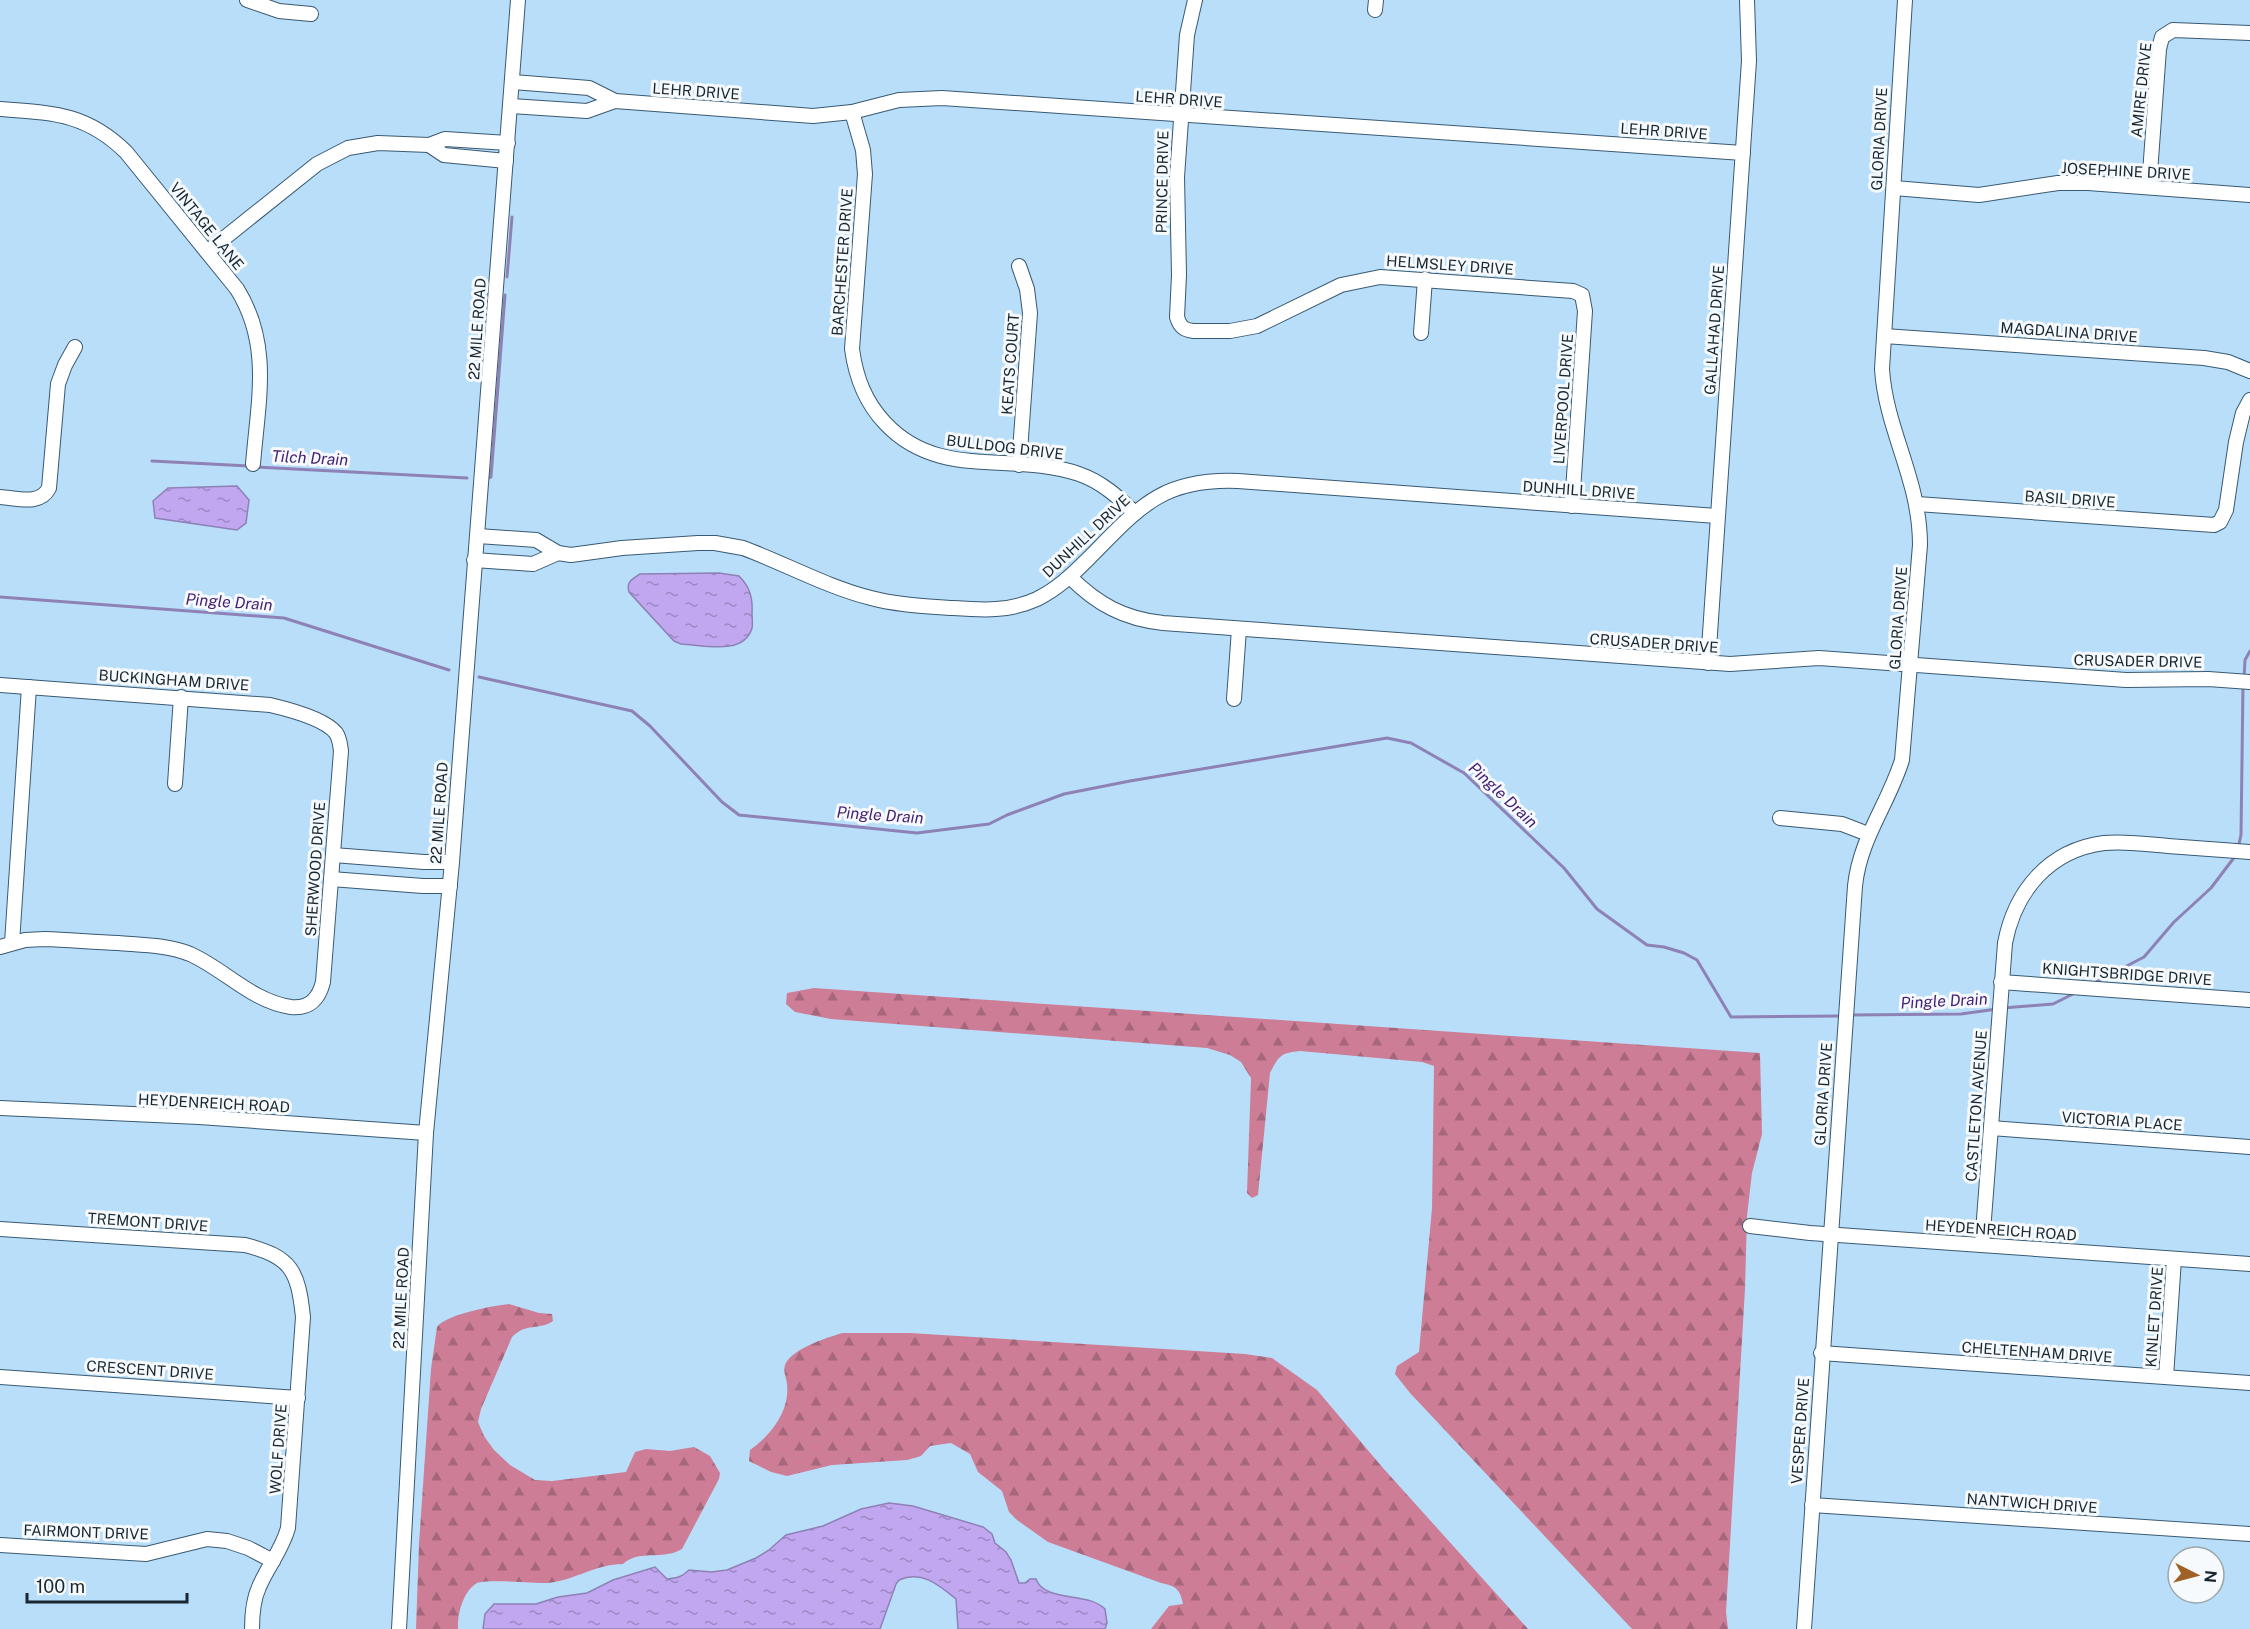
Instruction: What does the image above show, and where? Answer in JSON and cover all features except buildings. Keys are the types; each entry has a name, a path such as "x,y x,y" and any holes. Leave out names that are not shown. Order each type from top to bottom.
{"street":[{"path":"247,0 279,11 311,14"},
{"name":"22 MILE ROAD","path":"399,1629 426,1133 452,862 518,0"},
{"name":"PRINCE DRIVE","path":"1183,328 1177,317 1179,275 1176,208 1186,35 1195,0"},
{"name":"GALLAHAD DRIVE","path":"1708,663 1749,61 1747,0"},
{"name":"GLORIA DRIVE","path":"1830,1234 1858,861 1902,760 1920,545 1917,504 1886,398 1882,369 1894,188 1898,83 1905,0"},
{"name":"AMIRE DRIVE","path":"2149,187 2158,49 2165,34 2173,30 2250,33"},
{"name":"LEHR DRIVE","path":"513,82 589,88 615,101 813,116 852,112 899,100 926,98 1743,153"},
{"name":"LEHR DRIVE","path":"511,106 587,111 615,101"},
{"name":"VINTAGE LANE","path":"0,109 67,116 105,132 126,152 244,300 258,337 259,380 253,464"},
{"name":"BARCHESTER DRIVE","path":"852,112 863,150 865,174 852,349 861,386 875,410"},
{"path":"207,252 317,164 337,152 378,143 429,146 445,139 508,143"},
{"path":"429,146 444,155 506,161"},
{"name":"JOSEPHINE DRIVE","path":"1894,188 1978,195 2058,183 2088,183 2250,195"},
{"name":"KEATS COURT","path":"1019,465 1030,313 1027,289 1020,266"},
{"name":"HELMSLEY DRIVE","path":"1183,328 1209,332 1244,329 1270,320 1353,281 1380,277 1566,289 1582,296"},
{"path":"1421,333 1425,279"},
{"name":"LIVERPOOL DRIVE","path":"1572,506 1585,311 1582,296"},
{"name":"MAGDALINA DRIVE","path":"1884,336 2204,358 2250,371"},
{"path":"0,497 36,500 46,495 50,483 58,384 75,347"},
{"name":"BASIL DRIVE","path":"1917,504 2208,526 2220,522 2226,510 2236,442 2243,414 2250,400"},
{"name":"BULLDOG DRIVE","path":"875,410 892,430 936,456 956,460 1064,470 1089,478 1109,489 1135,513"},
{"name":"DUNHILL DRIVE","path":"478,536 536,540 558,553 583,555 622,548 715,543 743,548 870,598 903,604 992,610 1036,600 1070,578 1135,513 1152,499 1182,485 1221,480 1717,516"},
{"name":"DUNHILL DRIVE","path":"474,560 533,564 558,553"},
{"name":"CRUSADER DRIVE","path":"1070,578 1090,596 1125,616 1162,623 1708,663 1744,664 1819,658 2126,680 2208,679 2250,682"},
{"path":"1234,699 1239,629"},
{"name":"BUCKINGHAM DRIVE","path":"0,685 270,705 320,723 338,736"},
{"path":"6,945 29,687"},
{"path":"175,784 181,697"},
{"name":"SHERWOOD DRIVE","path":"6,945 25,940 45,939 168,947 202,960 267,1000 290,1007 299,1007 314,1002 323,982 341,751 338,736"},
{"path":"1780,818 1842,824 1868,834"},
{"name":"CASTLETON AVENUE","path":"1982,1245 2004,943 2012,914 2025,890 2040,872 2070,852 2106,843 2250,852"},
{"path":"333,855 452,862"},
{"path":"331,879 450,886"},
{"name":"KNIGHTSBRIDGE DRIVE","path":"2001,982 2250,1000"},
{"name":"HEYDENREICH ROAD","path":"0,1108 199,1117 426,1133"},
{"name":"VICTORIA PLACE","path":"1991,1128 2250,1147"},
{"name":"HEYDENREICH ROAD","path":"1750,1226 1830,1234 2250,1264"},
{"name":"TREMONT DRIVE","path":"0,1229 245,1245 281,1258 290,1265"},
{"name":"VESPER DRIVE","path":"1804,1629 1830,1234"},
{"name":"KINLET DRIVE","path":"2166,1377 2174,1259"},
{"name":"WOLF DRIVE","path":"252,1629 254,1602 258,1588 281,1548 288,1528 303,1317 300,1291 290,1265"},
{"name":"CHELTENHAM DRIVE","path":"1821,1353 2250,1383"},
{"name":"CRESCENT DRIVE","path":"0,1377 298,1398"},
{"name":"NANTWICH DRIVE","path":"1812,1505 2250,1534"},
{"name":"FAIRMONT DRIVE","path":"0,1545 146,1554 207,1539 227,1541 248,1548 273,1561"}],"green space":[{"path":"814,988 1760,1053 1762,1134 1752,1173 1747,1216 1745,1289 1726,1612 1728,1629 1632,1629 1410,1393 1395,1374 1397,1366 1419,1352 1432,1208 1434,1066 1422,1062 1300,1051 1281,1056 1270,1073 1258,1195 1252,1198 1247,1193 1251,1078 1241,1062 1230,1055 1207,1048 831,1019 795,1012 786,1004 787,993"},
{"path":"509,1304 539,1313 552,1314 553,1321 517,1332 512,1337 481,1409 478,1422 484,1436 494,1450 510,1465 535,1480 552,1481 626,1472 635,1452 646,1449 670,1451 694,1447 710,1456 720,1473 719,1479 680,1550 669,1554 639,1556 623,1564 603,1567 557,1582 489,1581 477,1583 468,1592 462,1604 458,1629 416,1629 419,1544 431,1369 437,1327 450,1318"},
{"path":"842,1333 910,1333 1245,1354 1272,1358 1317,1390 1383,1468 1528,1629 1151,1629 1169,1606 1183,1604 1176,1589 1048,1542 1009,1512 1002,1491 978,1472 970,1454 951,1443 930,1446 921,1456 907,1460 832,1465 787,1476 771,1472 749,1461 750,1450 772,1430 782,1413 787,1394 784,1367 789,1359 801,1349"}],"water":[{"path":"237,486 249,500 246,523 237,530 155,518 153,501 168,488"},
{"path":"719,573 739,576 746,584 751,598 752,628 748,637 732,646 711,647 681,644 674,641 628,589 630,581 640,574"},
{"path":"889,1503 913,1506 983,1527 992,1534 995,1543 1006,1552 1019,1583 1036,1579 1048,1591 1097,1604 1105,1609 1107,1623 1105,1629 958,1629 956,1599 930,1580 907,1577 896,1584 880,1629 483,1629 485,1614 494,1604 536,1604 558,1597 587,1593 613,1580 655,1567 667,1579 679,1577 689,1570 711,1572 727,1570 756,1558 786,1535 823,1526 861,1509"}],"waterway":[{"name":"Tilch Drain","path":"507,277 512,217"},
{"name":"Tilch Drain","path":"489,478 491,477 505,295"},
{"name":"Tilch Drain","path":"152,461 249,466"},
{"name":"Tilch Drain","path":"256,467 467,478"},
{"name":"Pingle Drain","path":"0,597 284,618 449,670"},
{"name":"Pingle Drain","path":"2244,678 2245,660 2250,651"},
{"name":"Pingle Drain","path":"479,677 632,711 650,726 722,802 739,815 917,833 989,824 1064,794 1130,781 1387,738 1411,743 1464,773 1564,868 1597,909 1647,945 1664,947 1697,960 1731,1017 1841,1016"},
{"name":"Pingle Drain","path":"2238,848 2241,835 2243,684"},
{"name":"Pingle Drain","path":"2094,983 2144,957 2174,922 2211,888 2236,855"},
{"name":"Pingle Drain","path":"2003,1008 2053,1004 2075,993"},
{"name":"Pingle Drain","path":"1851,1015 1961,1014 1997,1009"}]}
